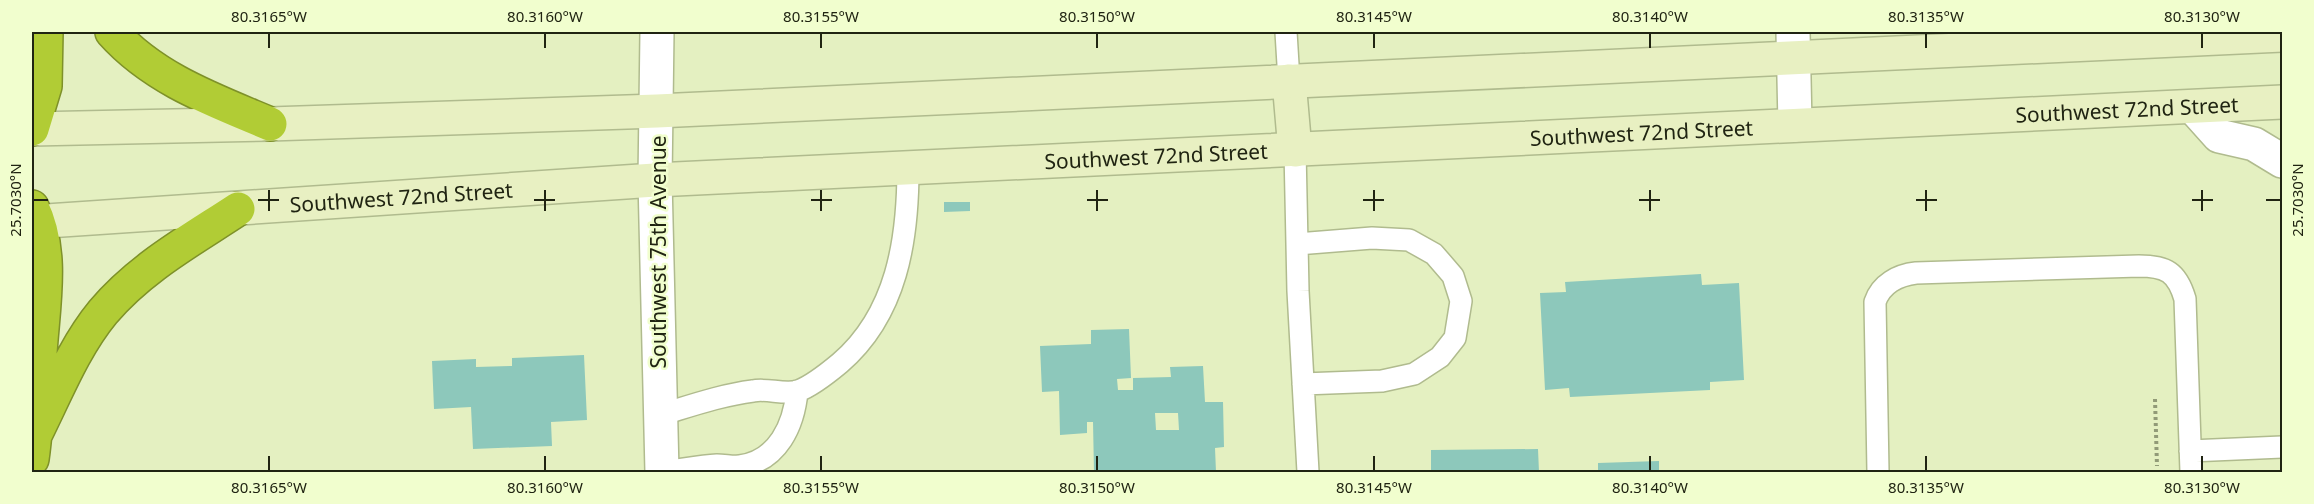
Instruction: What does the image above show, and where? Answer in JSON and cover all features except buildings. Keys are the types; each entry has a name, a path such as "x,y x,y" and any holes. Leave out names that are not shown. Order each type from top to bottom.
{"highway":[{"path":"32,129 45,86 46,32"},
{"path":"112,32 144,61 181,86 270,124"},
{"path":"34,446 85,336 115,299 154,264 238,209"},
{"path":"34,217 44,252 45,279 34,446"}],"main road":[{"path":"32,129 270,124 657,111 1288,81 1793,45 2283,35"},
{"path":"1288,81 1295,150"},
{"name":"Southwest 72nd Street","path":"34,217 238,209 655,180 2283,102"}],"street":[{"name":"Southwest 75th Avenue","path":"657,32 655,180 662,472"},
{"path":"1793,45 1795,125"},
{"path":"2193,107 2219,136 2254,144 2283,161"}],"lane":[{"path":"1286,32 1288,81"},
{"path":"1295,150 1308,472"},
{"path":"660,415 754,390 797,391 829,372 853,351 883,310 904,238 908,210 908,168"},
{"path":"1297,244 1372,238 1409,240 1434,254 1453,276 1461,301 1455,338 1440,357 1414,374 1382,381 1304,384"},
{"path":"1878,472 1875,302 1877,296 1890,282 1916,273 2139,266 2164,268 2176,279 2185,299 2191,472"},
{"path":"662,472 717,465 740,466 760,460 777,447 788,430 795,413 797,391"},
{"path":"2190,450 2283,447"}],"path":[{"path":"2155,399 2157,466"}]}
